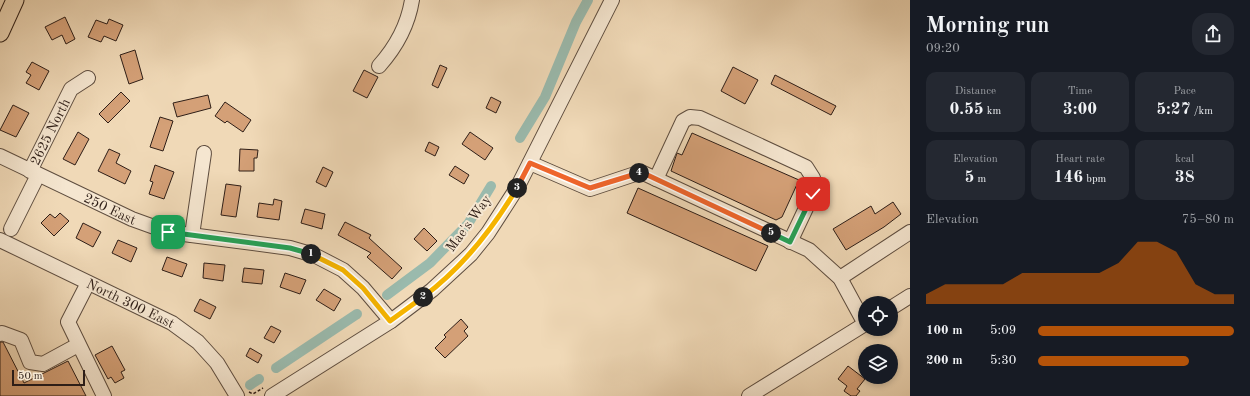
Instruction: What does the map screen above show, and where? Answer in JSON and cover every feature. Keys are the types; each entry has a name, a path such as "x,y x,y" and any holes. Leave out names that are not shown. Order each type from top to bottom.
{"main road":[{"path":"0,33 15,0"}],"street":[{"path":"379,66 393,50 409,16 412,0"},
{"path":"269,391 390,321 432,290 471,254 502,213 530,163 612,0"},
{"name":"2625 North","path":"11,229 71,89 88,78"},
{"path":"656,179 683,121 695,117 806,166 812,178 815,189 790,242"},
{"path":"192,235 204,153"},
{"name":"250 East","path":"0,156 132,219 168,232 290,248 314,255 343,270 363,288 390,321"},
{"path":"530,163 590,188 641,172 809,250 840,278 858,311"},
{"path":"840,278 910,232"},
{"name":"North 300 East","path":"0,240 172,323 198,342 243,394"},
{"path":"88,283 68,322 104,396"},
{"path":"898,304 910,296"},
{"path":"749,396 858,328"},
{"path":"0,334 2,333 21,340 30,362 35,364 42,364 78,344"}],"path":[{"path":"243,394 269,391"}],"building":[{"path":"65,17 75,39 66,44 62,35 52,40 45,27"},
{"path":"109,19 123,25 116,41 104,36 101,42 88,37 96,20 107,24"},
{"path":"135,50 143,79 129,84 120,55"},
{"path":"32,62 49,71 39,90 26,83 31,75 26,72"},
{"path":"440,65 447,68 438,88 432,85"},
{"path":"733,67 758,80 745,104 721,91"},
{"path":"364,70 378,77 367,98 353,91"},
{"path":"775,75 836,106 831,115 771,84"},
{"path":"121,92 130,101 108,123 99,114"},
{"path":"208,95 211,108 177,117 173,103"},
{"path":"491,97 501,102 496,113 486,108"},
{"path":"225,102 251,120 243,132 227,121 225,123 215,116"},
{"path":"13,105 29,113 16,137 0,130"},
{"path":"160,117 173,121 163,151 150,147"},
{"path":"78,132 89,139 75,165 63,159"},
{"path":"470,132 493,148 485,160 462,144"},
{"path":"692,133 799,180 782,217 776,220 671,171 677,153 682,155"},
{"path":"429,142 439,147 435,156 425,151"},
{"path":"109,149 120,154 116,163 131,171 125,184 98,171"},
{"path":"240,149 258,150 257,158 254,158 254,171 239,171"},
{"path":"155,165 174,172 164,199 149,194 153,182 150,181"},
{"path":"455,166 469,175 464,184 449,175"},
{"path":"323,167 333,172 326,187 316,182"},
{"path":"226,184 241,186 236,217 221,215"},
{"path":"638,188 768,246 756,271 627,213"},
{"path":"274,199 282,201 279,220 257,217 259,203 273,205"},
{"path":"893,202 901,214 884,227 846,250 833,229 871,206 875,214"},
{"path":"305,209 325,214 322,229 301,223"},
{"path":"60,213 69,221 54,236 41,223 50,214 55,218"},
{"path":"345,222 371,235 369,238 402,268 392,279 367,257 371,253 338,235"},
{"path":"83,223 101,232 93,247 76,238"},
{"path":"424,228 437,241 427,251 414,239"},
{"path":"118,240 137,248 131,262 112,253"},
{"path":"167,257 187,264 182,277 162,270"},
{"path":"204,263 225,265 223,281 203,278"},
{"path":"244,268 264,270 262,284 242,282"},
{"path":"285,273 306,280 300,294 280,287"},
{"path":"324,289 341,299 334,311 316,300"},
{"path":"200,299 216,307 210,319 194,311"},
{"path":"461,319 468,327 464,331 468,336 445,358 435,348 446,337 444,335"},
{"path":"271,326 281,331 274,343 264,338"},
{"path":"0,342 3,342 24,383 68,361 86,396 0,396"},
{"path":"112,346 125,370 121,372 124,378 115,383 111,377 108,379 95,355"},
{"path":"250,348 262,355 258,363 246,356"},
{"path":"848,366 858,374 858,384 861,384 857,389 860,391 856,396 851,396 844,391 847,386 838,379"}],"waterway":[{"path":"520,138 545,97 576,22 588,0"},
{"path":"387,295 430,263 468,224 491,186"},
{"path":"276,368 357,314"},
{"path":"250,385 259,379"}],"route":[{"path":"168,232 290,248 314,255 343,270 363,288 390,321 432,290 471,254 502,213 530,163 590,188 641,172 790,242 813,194"}]}
